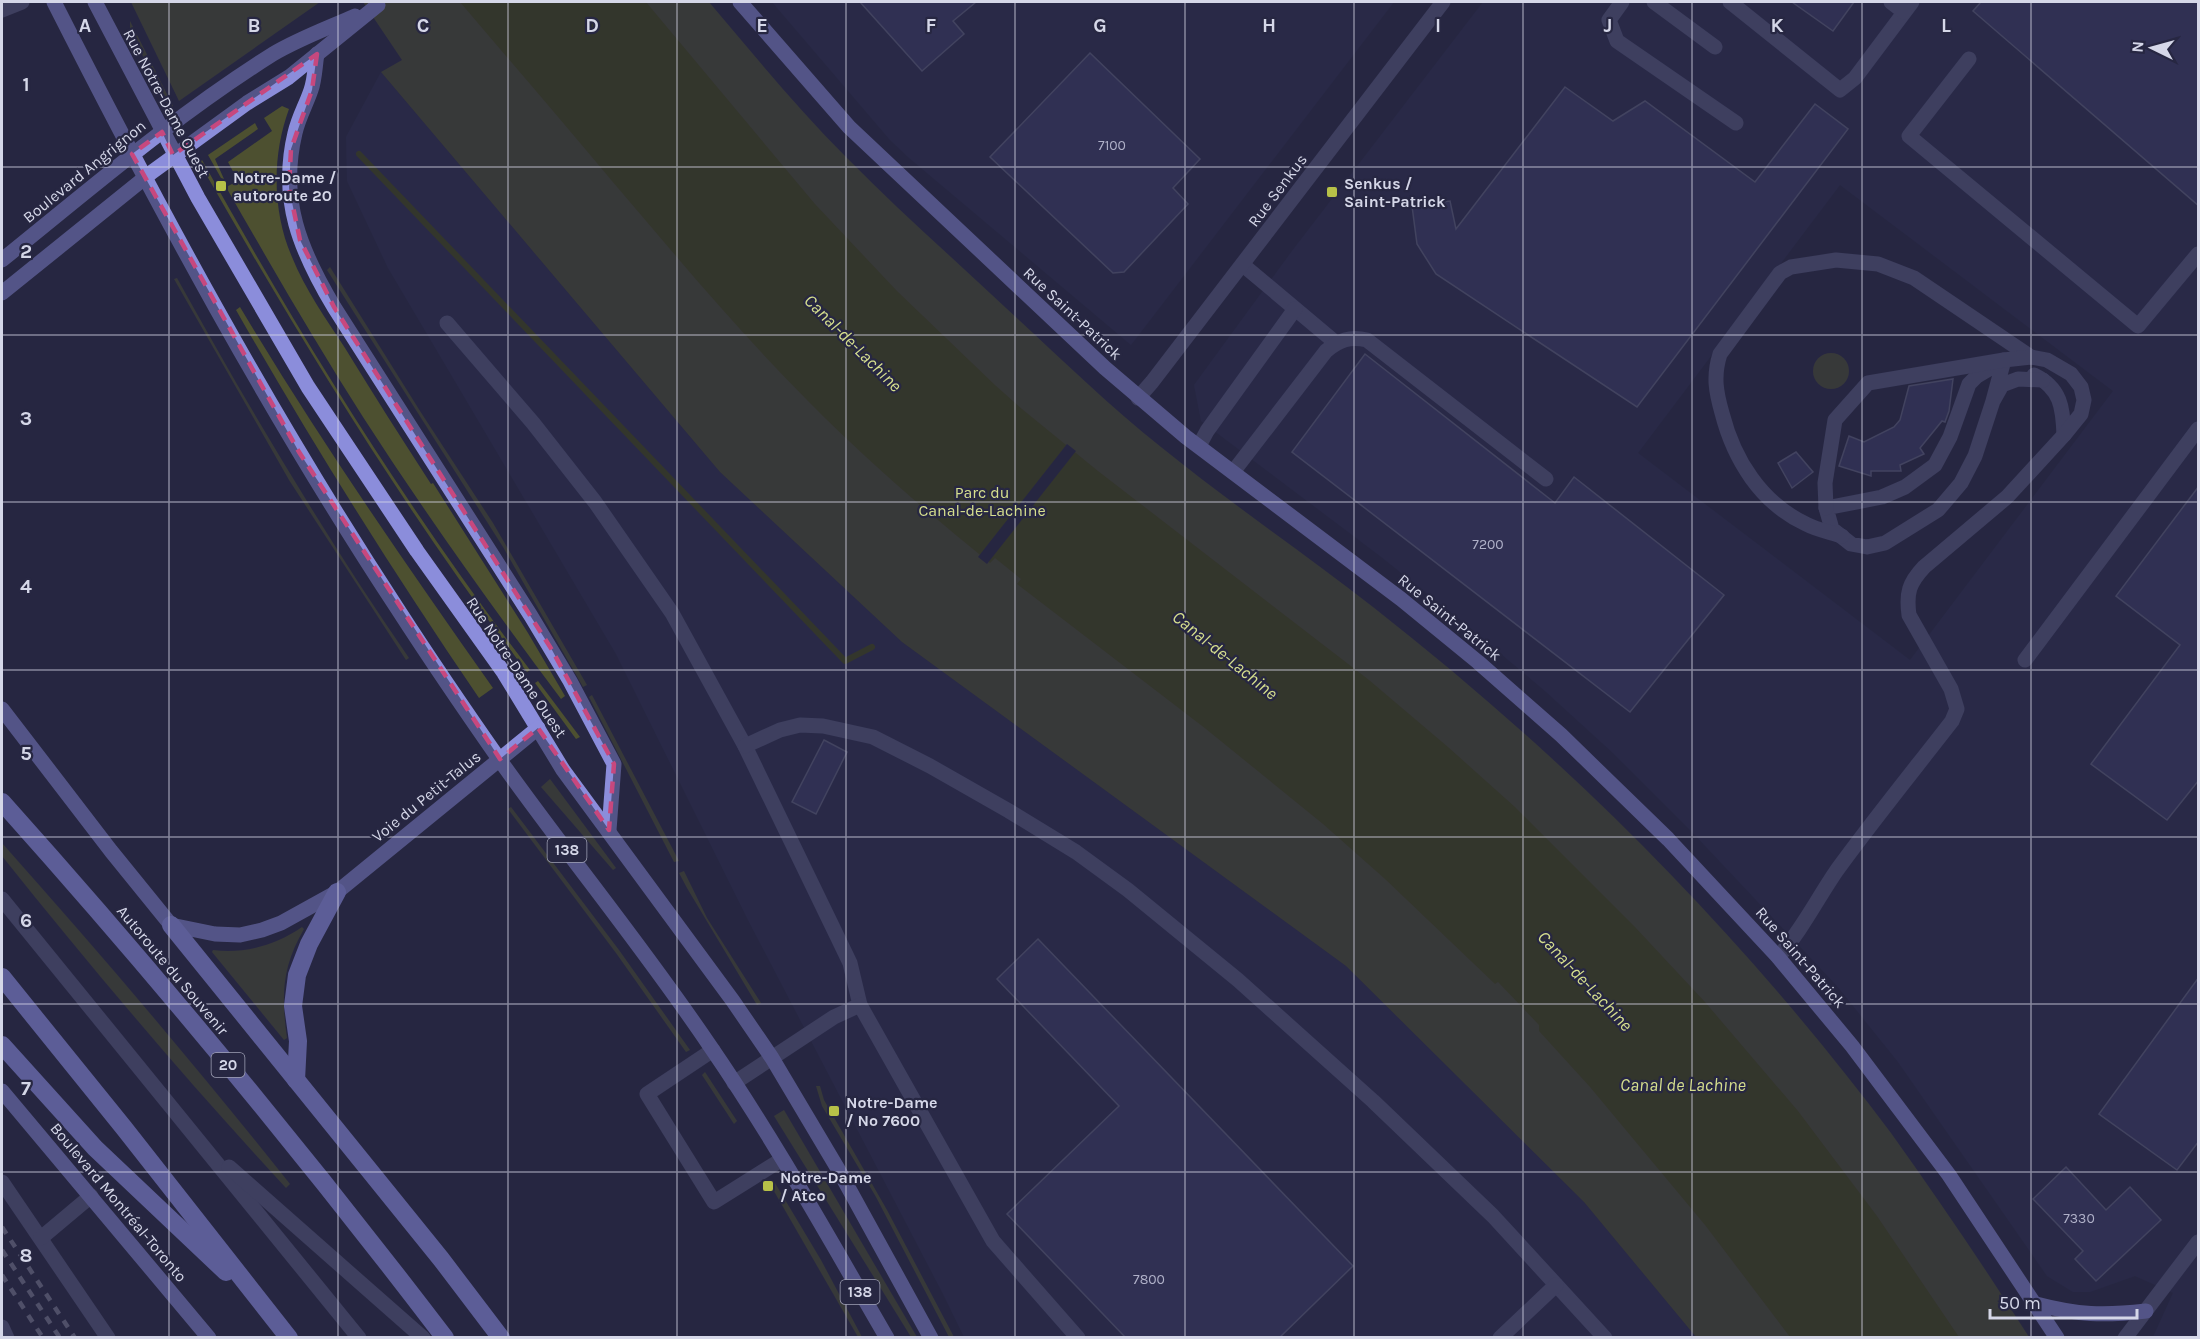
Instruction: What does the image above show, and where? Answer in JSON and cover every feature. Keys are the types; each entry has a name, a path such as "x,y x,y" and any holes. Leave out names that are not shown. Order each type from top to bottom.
{"highway":[{"name":"Autoroute du Souvenir","path":"2,802 238,1077 342,1204 445,1338"},
{"path":"296,1080 298,1041 293,1006 297,975 309,944 337,892"},
{"path":"171,925 441,1259 501,1338"},
{"path":"2,977 289,1338"},
{"path":"2,1045 95,1148 270,1314"}],"main road":[{"path":"54,2 162,211 262,390 372,570 500,759"},
{"name":"Rue Notre-Dame Ouest","path":"95,2 198,198 287,353 357,462 504,673 563,770 609,830 772,1058 838,1169 931,1338"},
{"name":"Rue Saint-Patrick","path":"740,2 857,135 1138,398 1401,599 1523,702 1652,824 1778,957 1827,1015 1949,1175 2057,1338"},
{"name":"Boulevard Angrignon","path":"2,293 108,206 207,130 289,76 381,3"},
{"name":"Boulevard Angrignon","path":"2,260 195,106 275,53 381,3"},
{"path":"317,54 312,90 303,105 295,132 290,168 291,205 300,240 313,271 334,307 552,650 614,764 609,830"},
{"path":"2,709 111,852 171,925"},
{"name":"Voie du Petit-Talus","path":"171,925 216,934 250,933 281,923 337,892 538,728"},
{"name":"138","path":"500,759 713,1050 887,1338"},
{"name":"Boulevard Montréal-Toronto","path":"2,1091 209,1338"},
{"path":"2036,1305 2086,1314 2112,1315 2146,1311"}],"street":[{"path":"2,10 22,2"},
{"name":"Rue Senkus","path":"1138,398 1243,265 1443,2"},
{"path":"1622,2 1610,20 1617,40 1736,123"},
{"path":"1654,2 1715,47"},
{"path":"1730,2 1840,90 1855,78 1908,7 1891,2"},
{"path":"1969,59 1909,136 2138,326 2199,254"},
{"path":"1842,536 1807,525 1792,516 1773,501 1745,472 1728,438 1715,388 1716,368 1720,354 1780,273 1791,267 1836,260 1878,264 1914,278 2031,357"},
{"path":"1243,265 1336,343"},
{"path":"1199,446 1207,430 1295,309"},
{"path":"447,323 533,423 595,502 672,613 745,746 850,963 860,1005 993,1241 1078,1338"},
{"path":"1233,472 1326,351 1336,343 1355,337 1367,340 1546,478"},
{"path":"1778,957 1801,928 1825,887 1867,830 1953,721 1956,709 1951,689 1909,615 1908,602 1913,579 1924,567 2007,497 2081,414 2085,400 2081,387 2071,374 2047,360 2031,357 2004,360 1868,383 1835,420 1825,483 1826,508 1832,529 1851,544 1867,547 1886,543 1938,510 1961,483 1975,456 2004,360"},
{"path":"2004,360 2043,380 2055,393 2063,408 2064,435"},
{"path":"1826,508 1882,497 1905,487 1935,465 1950,437 1969,384 1977,376 2004,360"},
{"path":"1993,401 2002,385 2008,382 2018,379 2043,380"},
{"path":"2025,660 2199,429"},
{"path":"745,746 780,730 800,725 832,728 873,737 930,766 1076,852 1128,890 1238,980 1373,1101 1470,1193 1605,1338"},
{"path":"2,899 360,1338"},
{"path":"734,1083 834,1017 860,1005"},
{"path":"713,1050 647,1094 714,1202 781,1160"},
{"path":"195,1138 423,1338"},
{"path":"2,1182 108,1338"},
{"path":"41,1238 91,1196"},
{"path":"2126,1338 2199,1242"},
{"path":"1500,1338 1556,1284"},
{"path":"2,1327 7,1338"}],"highlighted area":[{"path":"317,54 312,90 291,149 289,188 300,240 334,307 552,650 614,764 609,830 538,728 500,759 299,452 132,154 162,132 173,155"}],"shaded area":[{"path":"772,2 1394,2 1131,345 890,140"},
{"path":"1483,2 2198,2 2198,1337 2153,1337 2173,1293 2135,1276 2090,1292 2073,1292 2047,1276 1898,1062 1837,986 1692,832 1613,753 1545,691 1469,627 1380,556 1201,421 1194,385 1292,251","holes":["1840,185 2113,391 1910,660 1638,453"]},
{"path":"381,72 720,472 902,642 1346,966 1584,1202 1696,1337 964,1337 748,920 616,654 388,268 347,181 346,137"}],"green space":[{"path":"131,2 320,2 179,101"},
{"name":"Parc du Canal-de-Lachine","path":"363,2 709,2 794,101 847,158 1102,397 1187,468 1347,587 1440,661 1547,754 1640,843 1771,984 1852,1082 1927,1183 2029,1337 1696,1337 1584,1202 1346,966 902,642 720,472 381,72 402,60"},
{"path":"130,21 173,106 169,109 130,30"},
{"path":"282,106 289,109 279,145 278,202 285,239 297,269 316,304 528,633 565,696 561,699 459,560 386,453 310,332 226,187 238,181 228,162 272,131 264,118"},
{"path":"255,123 258,129 215,159 224,179 221,178 208,155"},
{"path":"202,160 277,291 357,421 441,547 530,670 527,672 438,549 354,422 237,228 199,162"},
{"path":"330,267 493,523 587,685 583,687 503,547 327,270"},
{"path":"177,278 288,471 409,658 406,660 289,480 174,279"},
{"path":"240,307 331,452 493,688 479,698 384,555 324,458 236,310"},
{"path":"1831,353 1844,358 1849,371 1844,384 1831,389 1818,384 1813,371 1818,358"},
{"path":"538,681 580,737 576,739 535,683"},
{"path":"592,695 679,861 674,862 589,697"},
{"path":"550,779 616,868 613,870 541,787"},
{"path":"511,807 619,950 690,1050 686,1052 616,953 508,809"},
{"path":"2,843 220,1097 290,1184 286,1188 141,1025 71,941 2,856"},
{"path":"684,871 707,918 761,1003 757,1005 687,888 679,873"},
{"path":"302,927 304,929 287,969 284,1008 287,1038 284,1040 212,952 213,950 237,951 260,947 282,939"},
{"path":"705,1072 737,1121 734,1124 702,1075"},
{"path":"816,1086 820,1086 824,1100 887,1210 954,1337 949,1337 876,1197 822,1106"},
{"path":"784,1110 917,1337 911,1337 774,1116"},
{"path":"775,1183 821,1260 862,1337 858,1337 771,1186"}],"water":[{"name":"Canal de Lachine","path":"460,2 646,2 815,204 897,291 995,385 1098,471 1369,680 1515,807 1635,927 1705,1002 1798,1111 1877,1216 1959,1337 1790,1337 1705,1225 1590,1087 1539,1031 1539,1025 1498,982 1495,984 1385,879 1323,824 1206,729 1017,584 1021,579 995,558 990,563 852,444 782,375 732,320"}],"pier":[{"path":"1067,444 1076,451 987,564 978,557"}],"building":[{"path":"860,2 976,2 953,21 964,34 922,71"},
{"path":"1792,2 1854,2 1833,31"},
{"path":"1981,2 2199,2 2199,206 1973,11"},
{"path":"1090,53 1200,159 1173,188 1188,204 1124,272 1113,273 990,157"},
{"path":"1565,87 1613,121 1645,101 1755,182 1815,104 1848,129 1637,407 1436,274 1417,244 1412,206 1450,201 1456,229"},
{"path":"1365,354 1555,503 1574,477 1724,595 1630,712 1292,452"},
{"path":"1953,379 1949,411 1945,422 1942,421 1920,448 1924,454 1900,465 1901,471 1871,471 1871,476 1839,466 1849,436 1864,442 1894,427 1900,420 1909,386"},
{"path":"1796,452 1813,472 1792,488 1778,463"},
{"path":"2199,486 2199,780 2167,820 2091,764 2180,645 2116,596"},
{"path":"824,740 847,752 816,814 792,802"},
{"path":"1038,939 1353,1266 1279,1338 1126,1338 1007,1214 1119,1106 997,979"},
{"path":"2199,977 2199,1141 2177,1170 2099,1114"},
{"path":"2066,1167 2106,1210 2130,1187 2161,1220 2096,1281 2075,1259 2083,1251 2033,1199"}],"waterway":[{"path":"359,154 845,661 872,647"}],"railway":[{"path":"2,1227 75,1338"},
{"path":"2,1250 60,1338"},
{"path":"2,1275 43,1338"}],"place":[{"name":"Notre-Dame / autoroute 20","path":"221,186"},
{"name":"Senkus / Saint-Patrick","path":"1332,192"},
{"name":"Notre-Dame / No 7600","path":"834,1111"},
{"name":"Notre-Dame / Atco","path":"768,1186"}],"water label":[{"name":"Canal-de-Lachine","path":"853,343"},
{"name":"Canal-de-Lachine","path":"1225,655"},
{"name":"Canal-de-Lachine","path":"1585,981"}]}
